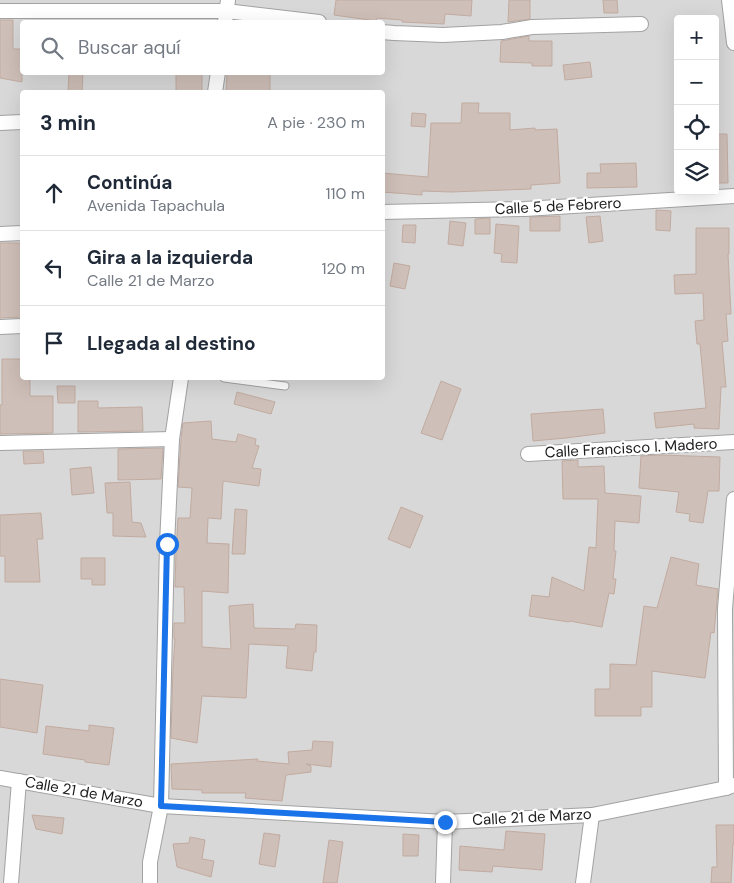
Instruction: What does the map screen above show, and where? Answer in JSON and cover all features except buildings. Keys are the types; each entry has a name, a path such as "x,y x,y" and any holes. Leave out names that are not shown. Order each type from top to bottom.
{"street":[{"path":"729,0 734,43"},
{"path":"0,11 226,11 302,20"},
{"path":"385,32 442,35 502,32 532,27 641,24"},
{"path":"215,90 218,75"},
{"path":"0,122 20,122"},
{"name":"Calle 5 de Febrero","path":"385,212 525,209 734,196"},
{"path":"0,234 20,233"},
{"path":"0,327 20,326"},
{"path":"150,883 150,862 161,806 167,544 172,439 181,380"},
{"path":"0,443 172,439"},
{"name":"Calle Francisco I. Madero","path":"528,454 734,442"},
{"path":"730,786 725,609 734,499"},
{"name":"Calle 21 de Marzo","path":"0,778 161,806 445,822 592,815 730,786"},
{"path":"11,883 20,781"},
{"path":"583,883 592,815"},
{"path":"443,883 445,822"}],"lane":[{"path":"239,380 285,386"}],"shaded area":[{"path":"0,0 734,0 734,883 0,883"}],"route":[{"path":"167,544 161,806 445,822"}]}
